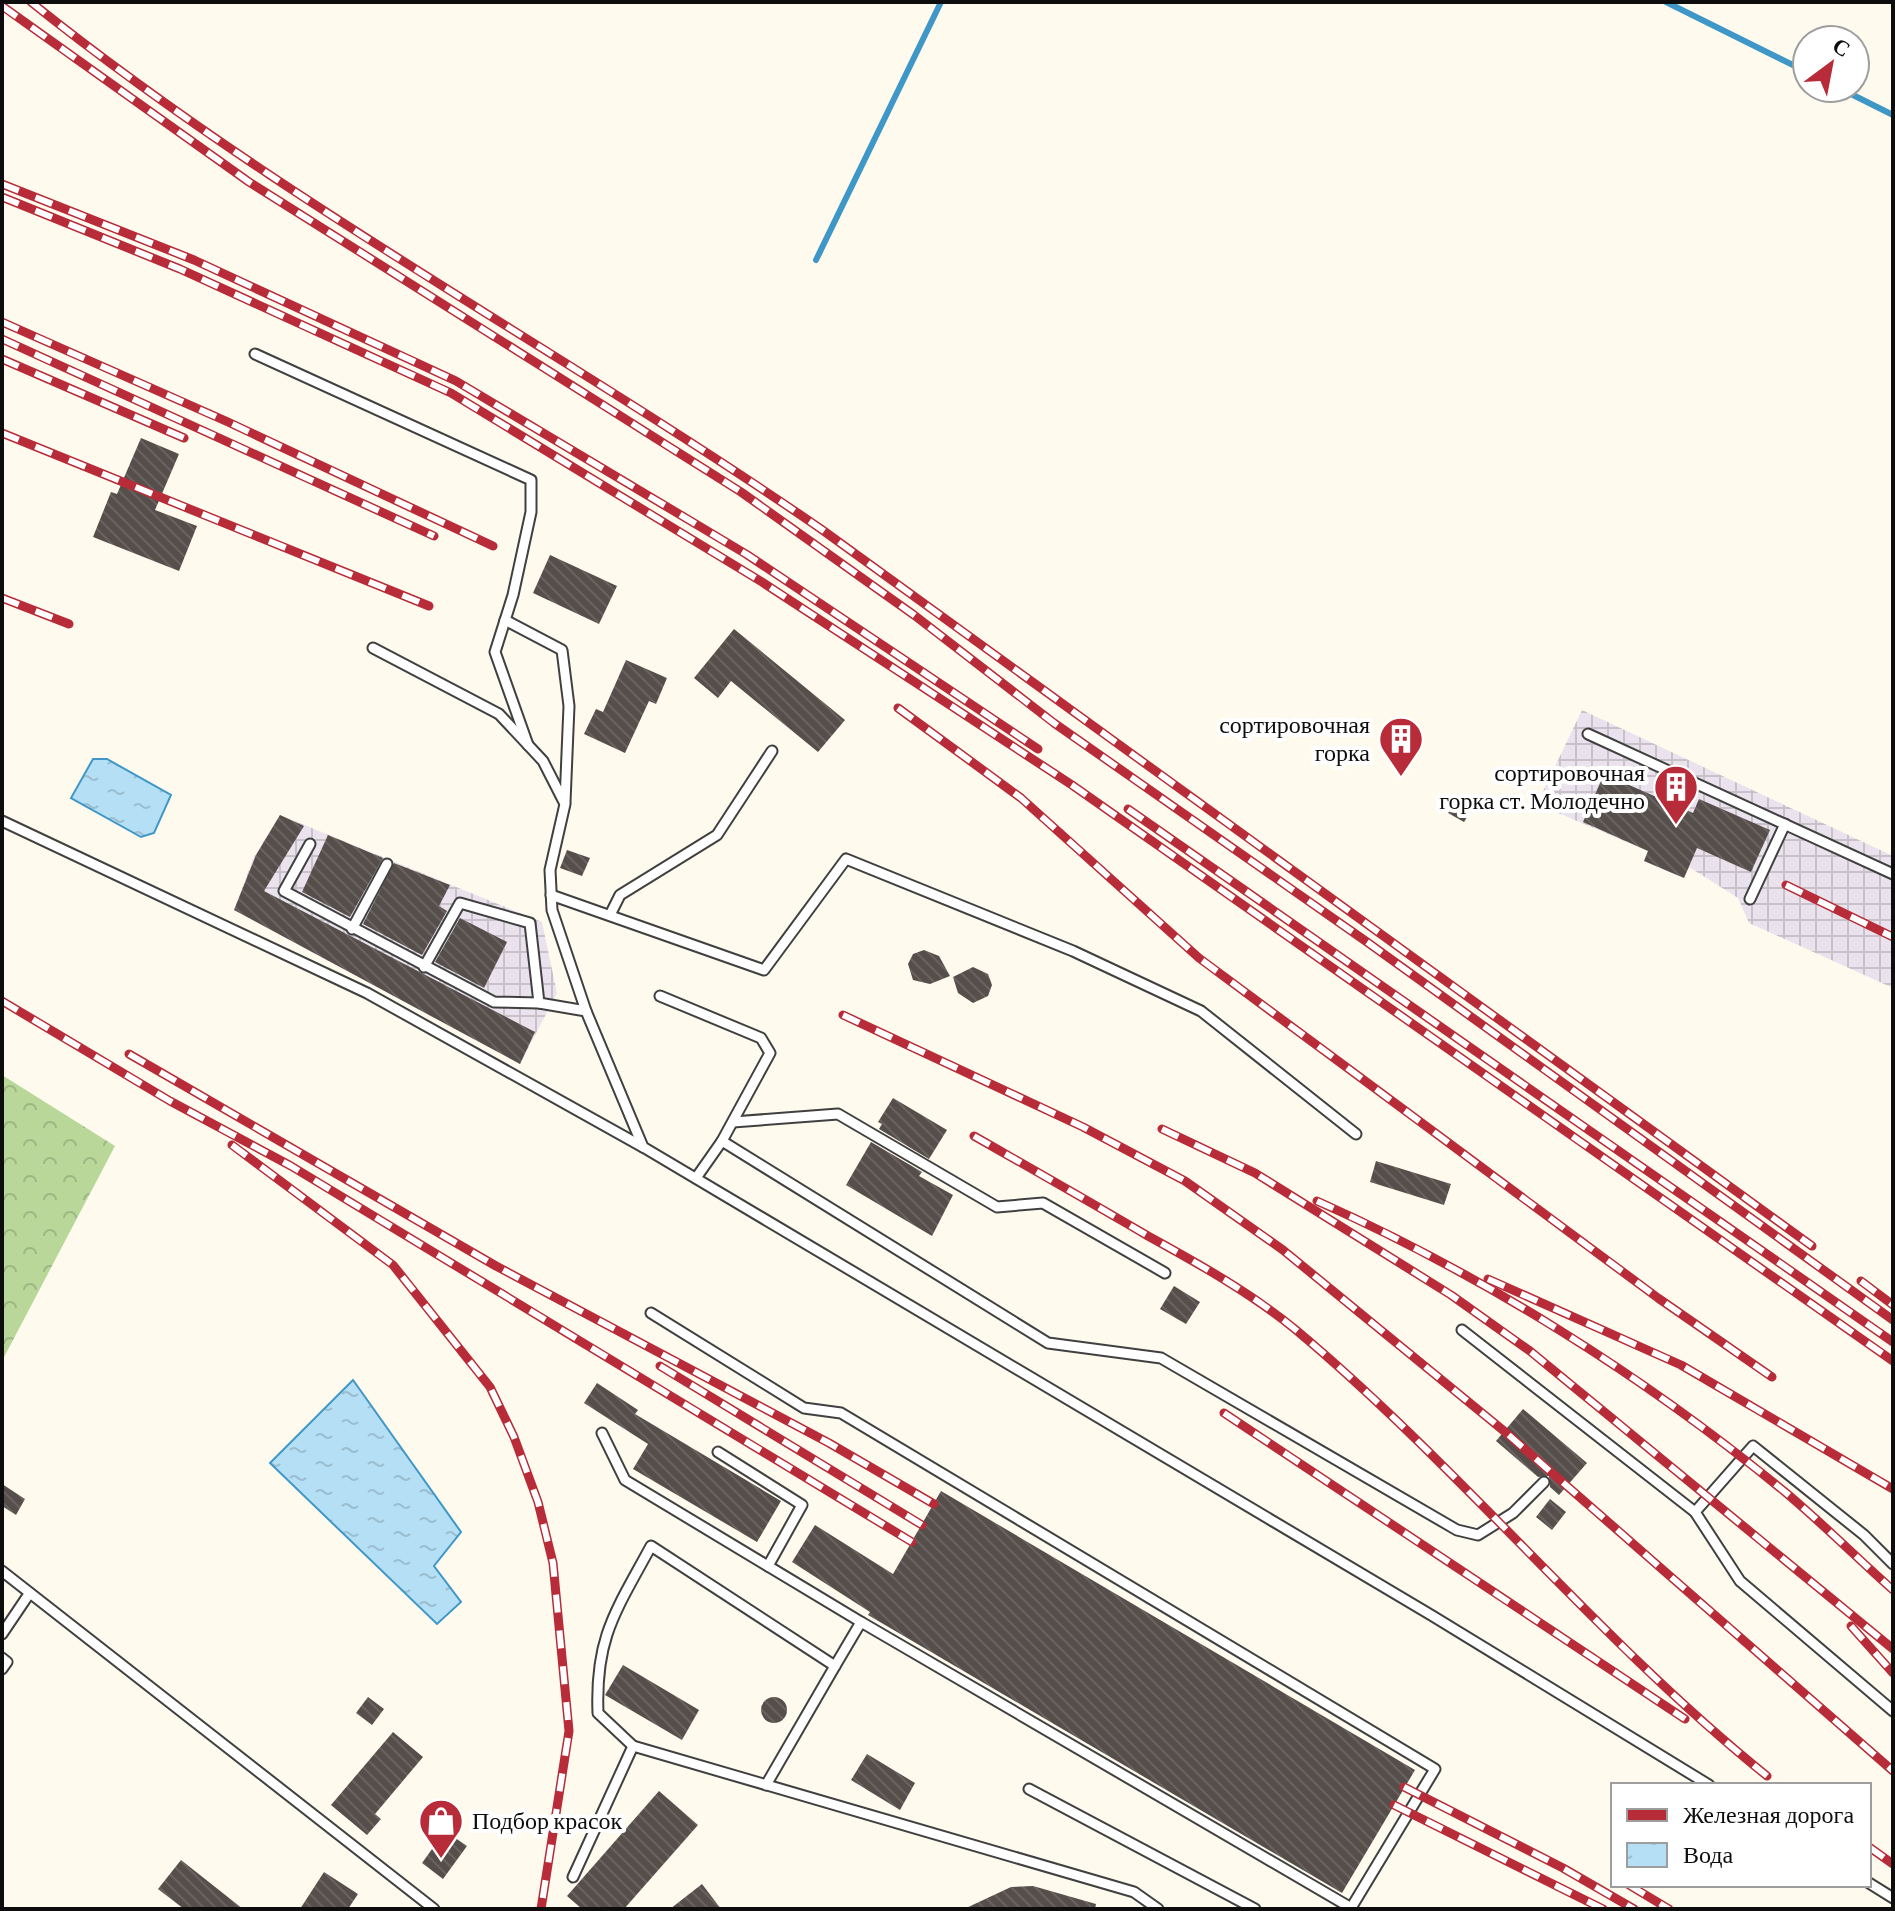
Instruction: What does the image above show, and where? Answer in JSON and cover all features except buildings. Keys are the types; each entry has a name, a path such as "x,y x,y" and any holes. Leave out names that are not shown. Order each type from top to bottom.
{"lane":[{"path":"255,354 531,480 531,512 495,652 528,745"},
{"path":"505,620 562,650 569,706 565,804 550,870 552,910 586,1011 643,1147"},
{"path":"373,648 499,714 543,761 565,804"},
{"path":"1588,734 1893,874"},
{"path":"610,915 620,895 717,835 772,751"},
{"path":"2,821 367,993 643,1147 1418,1607 1706,1783"},
{"path":"1750,899 1785,824"},
{"path":"310,844 284,891 494,1002 539,1003 586,1011"},
{"path":"551,895 764,970 846,859 1073,951 1201,1011 1356,1134"},
{"path":"352,929 387,864"},
{"path":"424,967 460,903 530,923 539,1003"},
{"path":"660,996 761,1038 770,1053 722,1141 696,1178"},
{"path":"733,1122 838,1114 997,1207 1043,1203 1165,1273"},
{"path":"722,1141 1048,1343 1161,1358 1457,1530 1478,1535 1513,1513 1544,1482"},
{"path":"602,1433 625,1480 861,1622 1352,1908 1435,1769 841,1413 804,1408 651,1313"},
{"path":"1462,1330 1695,1512 1740,1581 1893,1711"},
{"path":"1695,1512 1753,1446 1864,1535 1893,1564"},
{"path":"718,1452 802,1505 768,1566"},
{"path":"835,1666 651,1546 606,1629 596,1675 598,1713 633,1746 1134,1892 1158,1909"},
{"path":"2,1571 434,1909"},
{"path":"2,1634 29,1594"},
{"path":"766,1785 861,1622"},
{"path":"2,1658 7,1662 2,1669"},
{"path":"573,1877 633,1746"},
{"path":"1029,1789 1255,1909"},
{"path":"1871,1884 1893,1898"}],"shaded area":[{"path":"1582,710 1893,856 1893,988 1749,923 1738,898 1689,867 1684,878 1644,861 1648,851 1537,804"},
{"path":"280,815 542,922 557,993 520,1064 234,910 253,859"}],"green space":[{"path":"2,1075 115,1146 2,1361"}],"water":[{"path":"93,759 107,759 171,795 154,833 141,837 71,798"},
{"path":"353,1380 461,1532 434,1566 461,1602 437,1624 270,1463"}],"waterway":[{"path":"816,260 941,2"},
{"path":"1666,2 1791,64"},
{"path":"1871,104 1893,115"}],"railway":[{"path":"31,2 222,143 821,529 1812,1246"},
{"path":"2,6 249,182 741,492 914,615 1054,723 1367,942 1893,1320"},
{"path":"2,184 194,260 456,381 746,554 1038,749"},
{"path":"2,197 180,269 451,393 762,582 1072,785 1893,1361"},
{"path":"2,322 228,422 493,546"},
{"path":"2,339 434,536"},
{"path":"2,359 184,438"},
{"path":"2,433 429,606"},
{"path":"2,598 69,624"},
{"path":"898,708 1021,798 1199,958 1658,1298 1772,1377"},
{"path":"1128,809 1893,1342"},
{"path":"1786,885 1893,937"},
{"path":"2,1001 170,1101 291,1166 912,1542"},
{"path":"843,1015 1083,1127 1185,1181 1283,1250 1504,1431 1893,1771"},
{"path":"129,1054 496,1266 829,1443 934,1504"},
{"path":"1162,1129 1255,1173 1451,1295 1530,1351 1893,1649"},
{"path":"974,1136 1224,1280 1296,1330 1416,1439 1645,1668 1767,1776"},
{"path":"232,1145 393,1265 490,1387 514,1437 538,1502 553,1563 569,1731 541,1909"},
{"path":"1317,1201 1440,1261 1619,1368 1785,1492 1893,1590"},
{"path":"1488,1279 1681,1365 1893,1489"},
{"path":"1861,1281 1893,1305"},
{"path":"660,1366 922,1525"},
{"path":"1224,1413 1685,1719"},
{"path":"1851,1626 1893,1673"},
{"path":"1404,1787 1563,1868 1634,1909"},
{"path":"1394,1805 1603,1909"},
{"path":"1871,1848 1893,1864"},
{"path":"1632,1887 1669,1909"}],"place":[{"name":"сортировочная горка","path":"1401,778"},
{"name":"сортировочная горка ст. Молодечно","path":"1676,826"},
{"name":"Подбор красок","path":"441,1860"}]}
